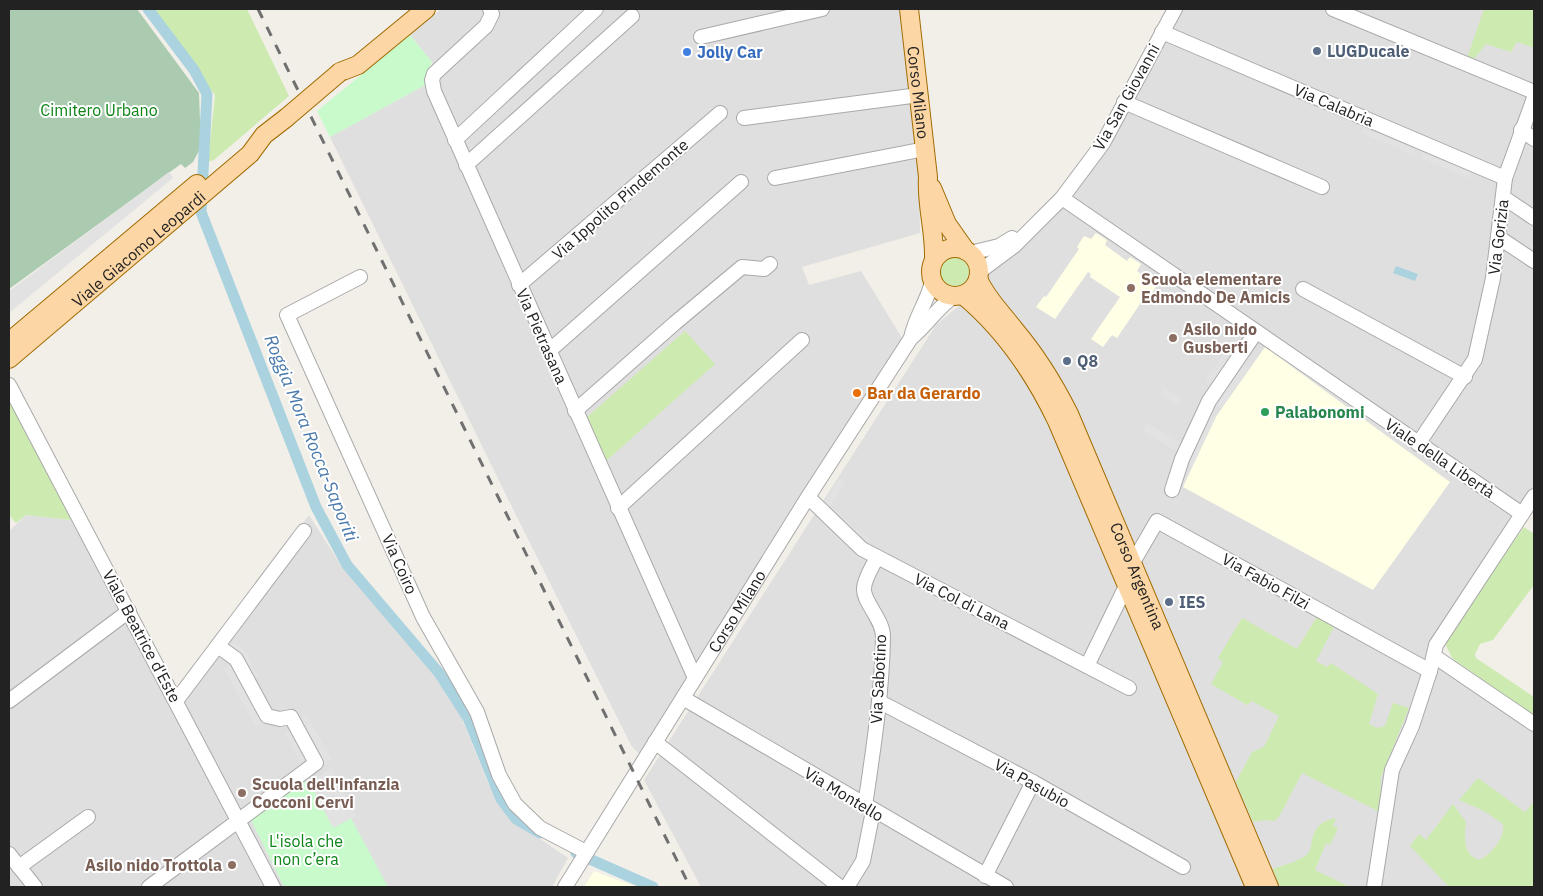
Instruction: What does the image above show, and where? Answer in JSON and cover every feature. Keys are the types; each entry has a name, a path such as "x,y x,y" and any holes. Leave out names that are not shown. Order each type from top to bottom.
{"main road":[{"name":"Viale Giacomo Leopardi","path":"9,342 214,178 247,143 264,135 286,118 340,72 352,54 407,9"},
{"name":"Viale Giacomo Leopardi","path":"340,72 358,64 426,9"},
{"name":"Corso Milano","path":"909,9 928,177 926,198 934,244 934,259"},
{"name":"Corso Milano","path":"928,177 947,224 968,252"},
{"name":"Viale Giacomo Leopardi","path":"9,359 191,197"},
{"path":"932,281 931,270 934,259 949,248 968,252"},
{"name":"Corso Argentina","path":"968,252 976,262 978,275 993,305 1029,349 1057,390 1255,887"},
{"path":"959,295 972,289 978,275"},
{"name":"Corso Argentina","path":"932,281 941,292 959,295 1004,336 1045,397 1130,574 1269,887"}],"street":[{"name":"Via Pietrasana","path":"490,9 492,14 486,26 439,67 432,80 434,90 695,678"},
{"path":"455,140 596,9"},
{"path":"701,37 822,9"},
{"name":"Via San Giovanni","path":"978,275 1014,246 1062,198 1103,143 1175,9"},
{"path":"1333,9 1534,92"},
{"path":"466,165 632,16"},
{"name":"Via Calabria","path":"1162,32 1505,178"},
{"path":"744,118 919,95"},
{"name":"Via Gorizia","path":"1418,444 1475,358 1493,278 1505,178 1534,98"},
{"path":"1124,102 1322,187"},
{"name":"Via Ippolito Pindemonte","path":"519,285 720,113"},
{"path":"1521,130 1534,139"},
{"path":"775,178 925,149"},
{"path":"549,351 741,182"},
{"path":"1503,197 1534,218"},
{"name":"Viale della Libertà","path":"1062,198 1522,514"},
{"name":"Via San Giovanni","path":"968,252 999,246 1033,226"},
{"path":"1498,237 1534,261"},
{"path":"575,411 742,267 764,270 770,264"},
{"name":"Via Coiro","path":"360,277 288,316 424,617 477,712 499,775 515,804 540,828 586,853"},
{"name":"Corso Milano","path":"911,338 914,322 924,305 932,281"},
{"path":"1303,288 1464,377"},
{"name":"Corso Milano","path":"564,887 808,496 911,338 939,308 959,295"},
{"path":"1172,490 1182,459 1209,401 1256,332"},
{"path":"618,508 802,340"},
{"name":"Viale Beatrice d'Este","path":"9,385 273,887"},
{"name":"Via Col di Lana","path":"808,496 862,549 1128,688"},
{"path":"1374,887 1392,770 1412,726 1430,671 1436,645 1534,496"},
{"name":"Via Fabio Filzi","path":"1087,666 1157,521 1430,671"},
{"path":"176,702 304,531"},
{"name":"Via Sabotino","path":"847,887 863,860 880,702 883,635 876,614 865,595 864,588 877,557"},
{"path":"9,701 129,611"},
{"path":"149,887 316,763 291,717 280,719 268,716 236,659 218,646"},
{"path":"1434,656 1534,724"},
{"name":"Via Montello","path":"683,698 869,809 1006,887"},
{"name":"Via Pasubio","path":"880,702 1033,782 1183,867"},
{"path":"655,742 840,887"},
{"path":"985,876 1033,782"},
{"path":"19,867 88,817"},
{"path":"9,854 35,887"}],"shaded area":[{"path":"441,9 900,9 919,178 920,233 802,267 809,285 861,271 902,338 693,669 439,89 432,62 410,35"},
{"path":"1175,9 1534,9 1534,496 1434,655 1534,724 1534,887 1269,887 979,272 1014,246 1103,143"},
{"path":"427,84 690,675 639,754 631,745 330,137"},
{"path":"1364,128 1415,149 1413,155 1361,133"},
{"path":"1423,150 1472,171 1469,178 1420,158"},
{"path":"169,172 173,178 9,313 9,291"},
{"name":"Scuola elementare Edmondo De Amicis","path":"1096,233 1107,240 1105,245 1127,261 1130,257 1141,264 1137,271 1145,277 1147,274 1159,282 1149,297 1146,295 1117,338 1112,335 1103,347 1091,339 1120,297 1090,277 1091,274 1088,272 1055,319 1036,307 1044,296 1046,297 1079,249 1077,247 1084,236 1091,239"},
{"path":"961,304 1008,352 1043,406 1247,887 701,887 644,780 936,325"},
{"path":"1235,339 1241,343 1211,385 1205,380"},
{"path":"1265,347 1450,482 1373,590 1183,487 1215,418"},
{"path":"1243,366 1248,369 1221,409 1216,405"},
{"path":"1164,388 1182,398 1178,405 1160,395"},
{"path":"1210,414 1216,417 1192,467 1186,464"},
{"path":"1147,423 1182,443 1177,451 1142,431"},
{"path":"839,479 845,483 829,508 823,504"},
{"path":"834,508 860,533 870,538 865,544 829,512"},
{"path":"26,515 71,520 169,697 309,515 342,567 429,668 460,714 488,783 508,817 568,858 552,887 9,887 9,531"},
{"path":"234,642 246,652 258,676 252,680 228,649"},
{"path":"233,664 264,721 255,726 224,668"},
{"path":"307,715 332,760 324,765 299,719"},
{"path":"292,730 306,757 299,761 285,733"},
{"path":"332,769 356,816 333,828 309,781"},
{"path":"594,871 636,887 584,887"}],"green space":[{"name":"Cimitero Urbano","path":"9,9 137,9 199,93 201,147 193,162 185,168 181,164 9,289"},
{"path":"151,9 247,9 289,96 214,160 208,162 215,95"},
{"path":"1484,9 1529,9 1534,11 1534,48 1517,42 1511,52 1486,44 1473,60 1467,58"},
{"path":"410,35 432,62 425,79 427,84 330,137 317,111"},
{"path":"954,257 965,261 969,272 965,283 954,287 943,283 939,272 943,261"},
{"path":"685,331 715,364 606,461 587,417"},
{"path":"9,397 71,520 26,515 16,523 9,515"},
{"path":"1524,527 1534,534 1534,585 1493,640 1480,644 1475,654 1476,658 1534,697 1534,716 1453,659 1446,646 1449,634"},
{"path":"1318,615 1335,625 1316,661 1327,667 1331,663 1378,694 1369,724 1377,728 1385,726 1393,703 1409,708 1381,777 1380,812 1302,773 1279,817 1274,821 1253,822 1236,782 1252,752 1264,747 1279,716 1252,701 1247,705 1211,684 1223,662 1218,658 1242,618 1297,649"},
{"path":"1478,778 1525,812 1534,802 1534,887 1449,887 1410,846 1419,834 1426,840 1453,804 1466,822 1465,840 1470,854 1480,860 1489,854 1500,840 1503,824 1484,811 1459,800"},
{"name":"L'isola che non c’era","path":"309,781 333,827 351,818 388,887 284,887 250,818 293,784"},
{"path":"1336,818 1333,826 1338,828 1330,845 1326,843 1315,870 1350,887 1280,887 1273,869 1306,855 1310,850 1317,828 1323,822"}],"water":[{"path":"1396,266 1418,274 1415,281 1393,273"}],"waterway":[{"name":"Roggia Mora Rocca-Saporiti","path":"148,9 194,70 207,94 201,212 316,507 347,565 439,673 468,718 501,799 516,819 540,833"},
{"name":"Roggia Mora Rocca-Saporiti","path":"576,853 653,887"}],"railway":[{"path":"258,9 690,887"}],"place":[{"name":"LUGDucale","path":"1317,51"},
{"name":"Jolly Car","path":"687,52"},
{"name":"Scuola elementare Edmondo De Amicis","path":"1131,288"},
{"name":"Asilo nido Gusberti","path":"1173,338"},
{"name":"Q8","path":"1067,361"},
{"name":"Bar da Gerardo","path":"857,393"},
{"name":"Palabonomi","path":"1265,412"},
{"name":"IES","path":"1169,602"},
{"name":"Scuola dell'infanzia Cocconi Cervi","path":"242,793"},
{"name":"Asilo nido Trottola","path":"232,865"}]}
